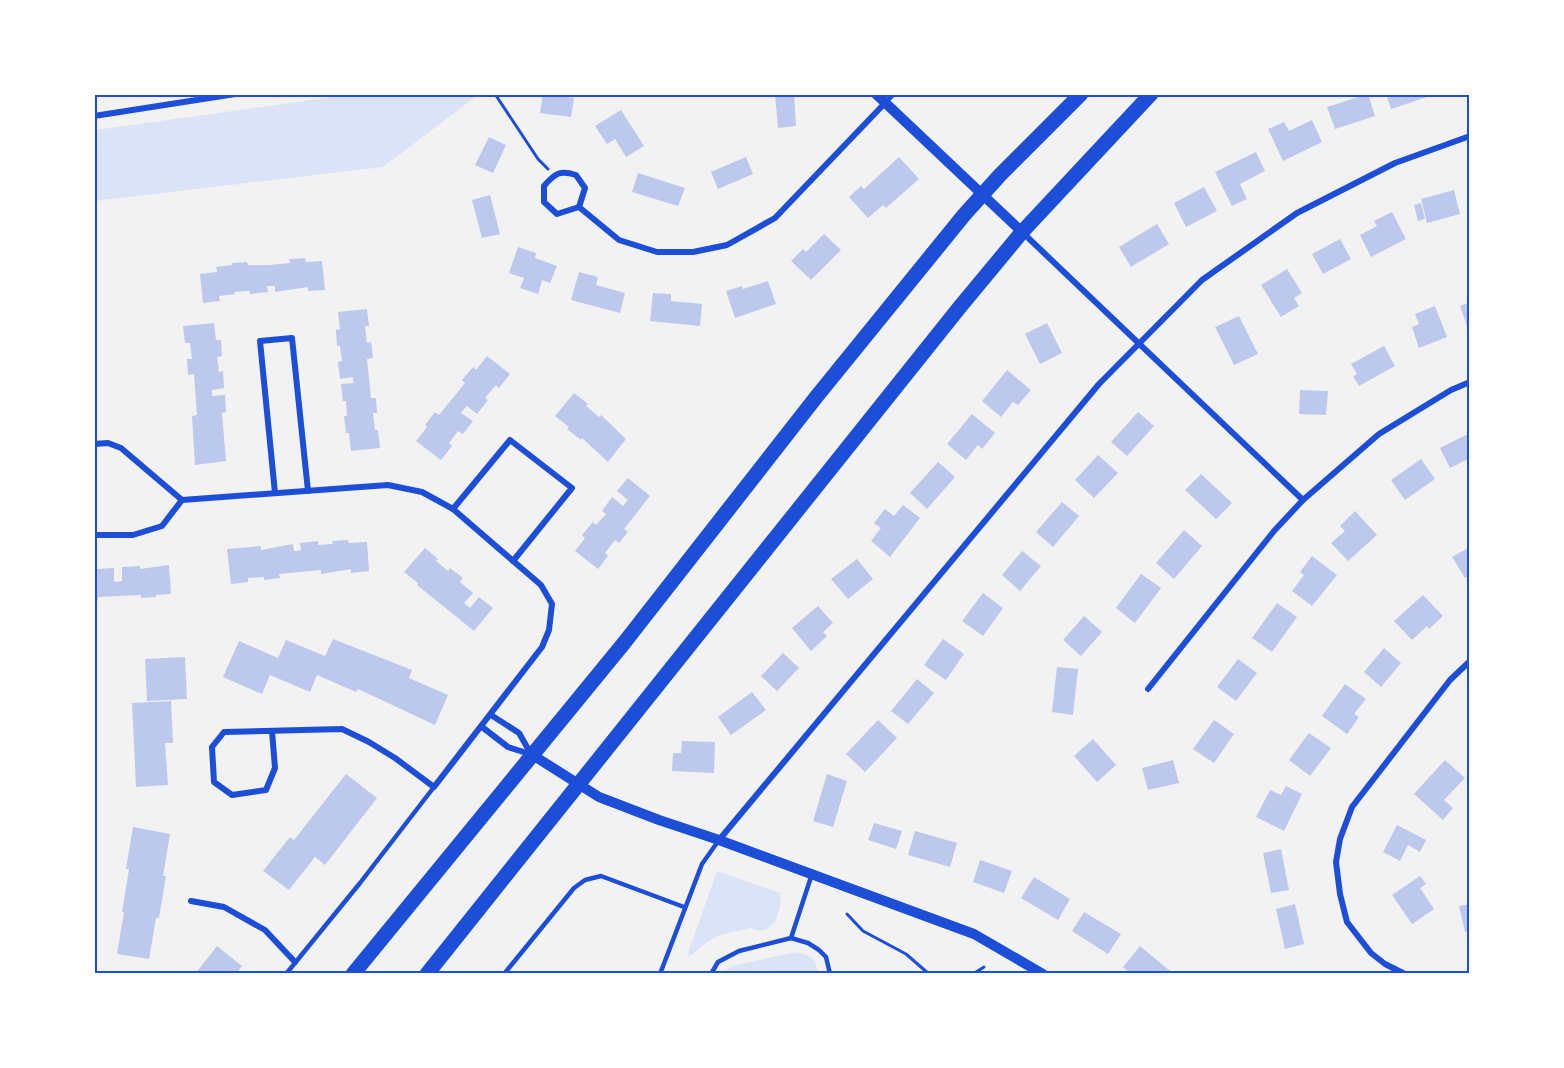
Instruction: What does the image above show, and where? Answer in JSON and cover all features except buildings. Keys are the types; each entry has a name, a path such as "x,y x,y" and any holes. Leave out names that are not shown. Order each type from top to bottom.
{"main road":[{"path":"353,974 624,642 824,387 983,194 1081,94"},
{"path":"427,974 959,308 1022,232 1151,94"}],"street":[{"path":"94,116 235,94"},
{"path":"876,94 1303,500"},
{"path":"579,207 619,240 657,252 693,252 727,245 775,218 885,103"},
{"path":"720,840 1099,384 1202,280 1297,213 1395,163 1470,136"},
{"path":"563,171 576,175 585,188 579,207 557,214 544,202 544,186 553,175 563,171"},
{"path":"275,494 260,341 292,338 308,491"},
{"path":"1148,689 1274,531 1303,500 1379,434 1452,390 1470,382"},
{"path":"453,508 510,440 572,488 513,561"},
{"path":"94,444 108,443 122,448 182,500 388,485 422,492 453,508 541,585 552,604 549,630 542,647 434,788 395,758 342,729 224,732 212,747 214,782 232,795 266,790 275,768 272,731"},
{"path":"94,535 133,535 162,526 182,500"},
{"path":"1405,974 1385,964 1371,953 1347,922 1340,894 1336,862 1340,839 1352,807 1450,680 1470,661"},
{"path":"491,715 519,733 531,754"},
{"path":"482,727 508,747 531,754 599,797 974,934 1043,974"},
{"path":"191,901 224,907 265,930 295,962"}],"lane":[{"path":"885,103 894,94"},
{"path":"286,974 434,788"},
{"path":"660,974 702,864 720,840"},
{"path":"791,938 812,874"},
{"path":"504,974 574,888 585,880 601,876 684,907"},
{"path":"711,974 718,962 739,951 791,938 808,943 819,950 826,957 830,974"}],"path":[{"path":"495,94 538,159 553,175"},
{"path":"847,914 863,931 906,954 929,974"},
{"path":"973,974 984,968"}],"shaded area":[{"path":"471,94 474,98 383,167 95,201 95,130 347,95"},
{"path":"717,871 780,893 781,902 777,917 767,929 760,931 751,928 720,935 707,942 689,957 688,953"},
{"path":"795,952 811,958 816,964 817,973 723,973 732,966"}]}
